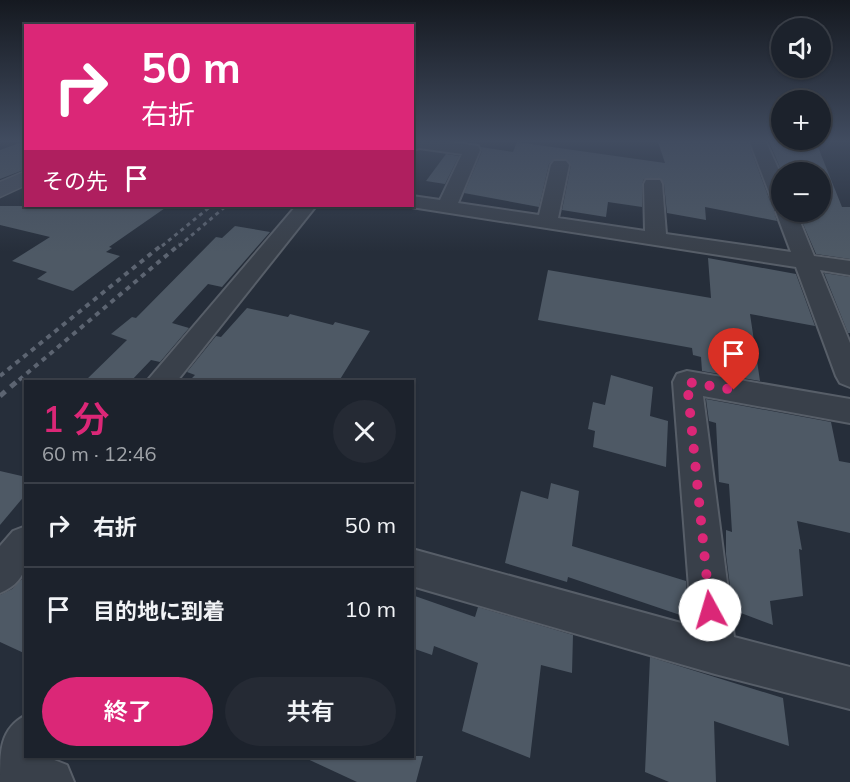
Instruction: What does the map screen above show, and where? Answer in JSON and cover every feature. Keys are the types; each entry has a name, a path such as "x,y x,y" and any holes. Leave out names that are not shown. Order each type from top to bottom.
{"street":[{"path":"0,190 23,178"},
{"path":"447,207 460,178"},
{"path":"547,222 557,178"},
{"path":"653,184 656,238"},
{"path":"414,202 850,268"},
{"path":"162,380 305,207"},
{"path":"790,222 850,376"},
{"path":"715,653 687,382 850,411"},
{"path":"0,574 24,545"},
{"path":"414,568 715,653 850,688"},
{"path":"11,756 51,782"}],"building":[{"path":"428,178 448,178 445,184 426,181"},
{"path":"470,178 546,178 539,207 464,193"},
{"path":"568,178 652,178 644,179 642,184 642,207 608,202 606,217 562,210"},
{"path":"660,178 762,178 771,202 771,220 705,207 706,220 667,213 664,184"},
{"path":"831,179 842,207 850,207 850,259 816,254 802,222 831,222"},
{"path":"0,206 167,207 109,247 112,248 106,252 120,256 73,291 37,279 47,272 12,261 50,237 0,225"},
{"path":"235,226 270,232 222,287 208,284 172,323 189,328 160,362 151,360 132,380 86,380 127,340 111,334 132,317 136,318 216,237 222,238"},
{"path":"708,258 796,274 815,326 750,314 760,381 702,371 701,357 693,355 692,348 538,320 548,270 711,298"},
{"path":"824,273 850,277 850,333 848,333"},
{"path":"247,308 288,317 290,314 333,325 335,322 370,331 340,380 190,380 195,375 187,372 216,336 221,337"},
{"path":"611,375 653,387 650,416 668,421 666,467 593,447 595,431 588,429 593,402 605,405"},
{"path":"706,399 831,422 839,461 850,463 850,533 797,521 802,550 799,549 803,596 770,601 773,625 733,610 726,554 726,530 732,532 729,484 719,482 716,423 709,421"},
{"path":"0,471 24,477 24,496 0,525"},
{"path":"551,483 579,491 572,546 686,581 689,618 568,577 567,582 505,563 521,491 548,499"},
{"path":"24,578 24,653 0,642 0,595 12,589"},
{"path":"414,596 475,617 478,607 573,635 572,673 541,665 530,758 462,731 478,663 434,646 432,655 414,649"},
{"path":"650,657 783,698 789,746 714,721 716,782 669,782 645,772"},
{"path":"414,756 423,756 416,782 357,782 305,758 414,758"}],"railway":[{"path":"162,246 210,207"},
{"path":"179,246 225,207"},
{"path":"0,376 163,244"},
{"path":"19,380 180,244"},
{"path":"0,396 21,378"}],"route":[{"path":"710,610 687,382 734,390"}]}
